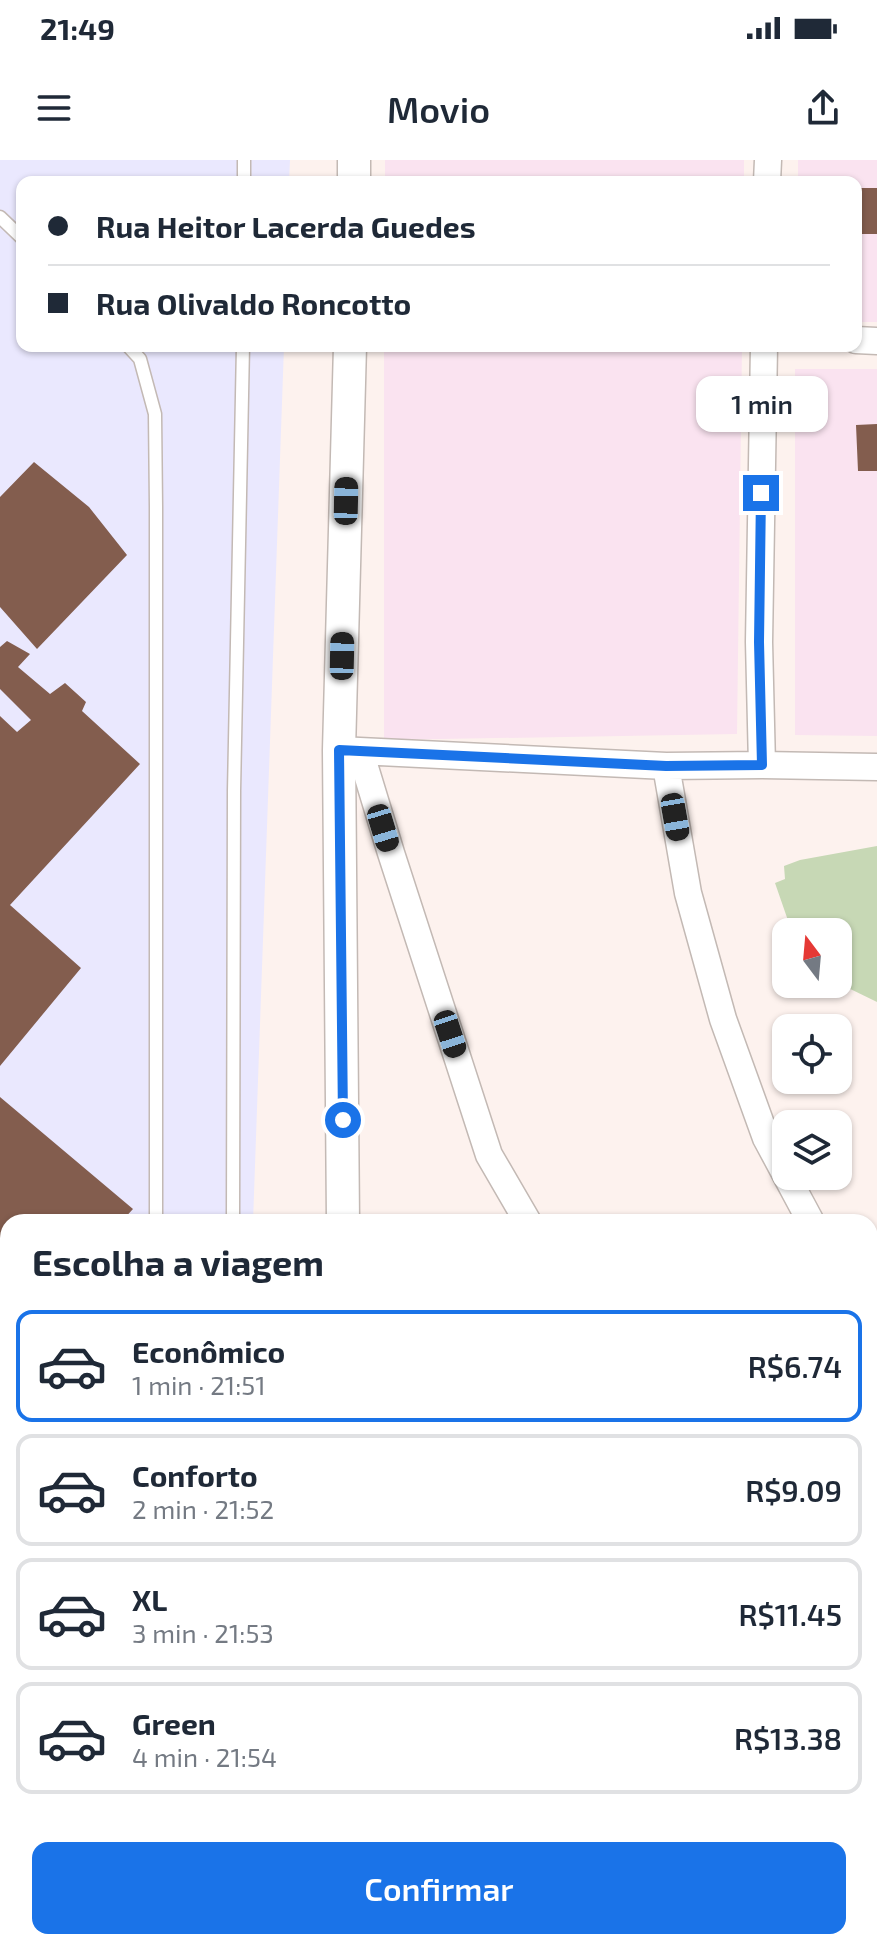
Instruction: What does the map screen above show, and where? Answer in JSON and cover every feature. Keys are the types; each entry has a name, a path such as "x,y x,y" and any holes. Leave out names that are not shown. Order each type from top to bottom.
{"street":[{"path":"343,1214 350,352"},
{"path":"762,765 759,642 764,352"},
{"path":"349,750 666,766 877,767"},
{"path":"349,750 391,853 489,1155 523,1214"},
{"path":"666,766 688,893 723,1019 766,1138 807,1214"}],"lane":[{"path":"0,217 16,232"},
{"path":"134,352 140,359 155,414 156,1214"},
{"path":"233,1214 234,791 243,352"}],"shaded area":[{"path":"0,160 290,160 289,176 16,176 16,352 284,352 253,1214 0,1214"},
{"path":"385,160 744,160 744,176 385,176"},
{"path":"798,160 877,160 877,322 862,322 862,176 798,176"},
{"path":"384,352 742,352 737,734 384,740"},
{"path":"795,369 877,369 877,736 795,735"}],"green space":[{"path":"877,846 877,1002 852,990 852,918 787,918 775,883 785,879 784,866 800,860"}],"building":[{"path":"862,188 877,188 877,234 862,234"},
{"path":"877,424 877,471 858,471 856,425"},
{"path":"34,462 89,507 127,555 37,649 0,607 0,497"},
{"path":"7,641 30,654 18,667 50,694 65,683 86,702 82,711 140,764 10,905 81,968 0,1066 0,716 17,732 31,720 0,689 0,647"},
{"path":"0,1097 133,1209 128,1214 0,1214"}],"route":[{"path":"343,1120 339,750 666,766 762,765 759,642 761,493"}]}
